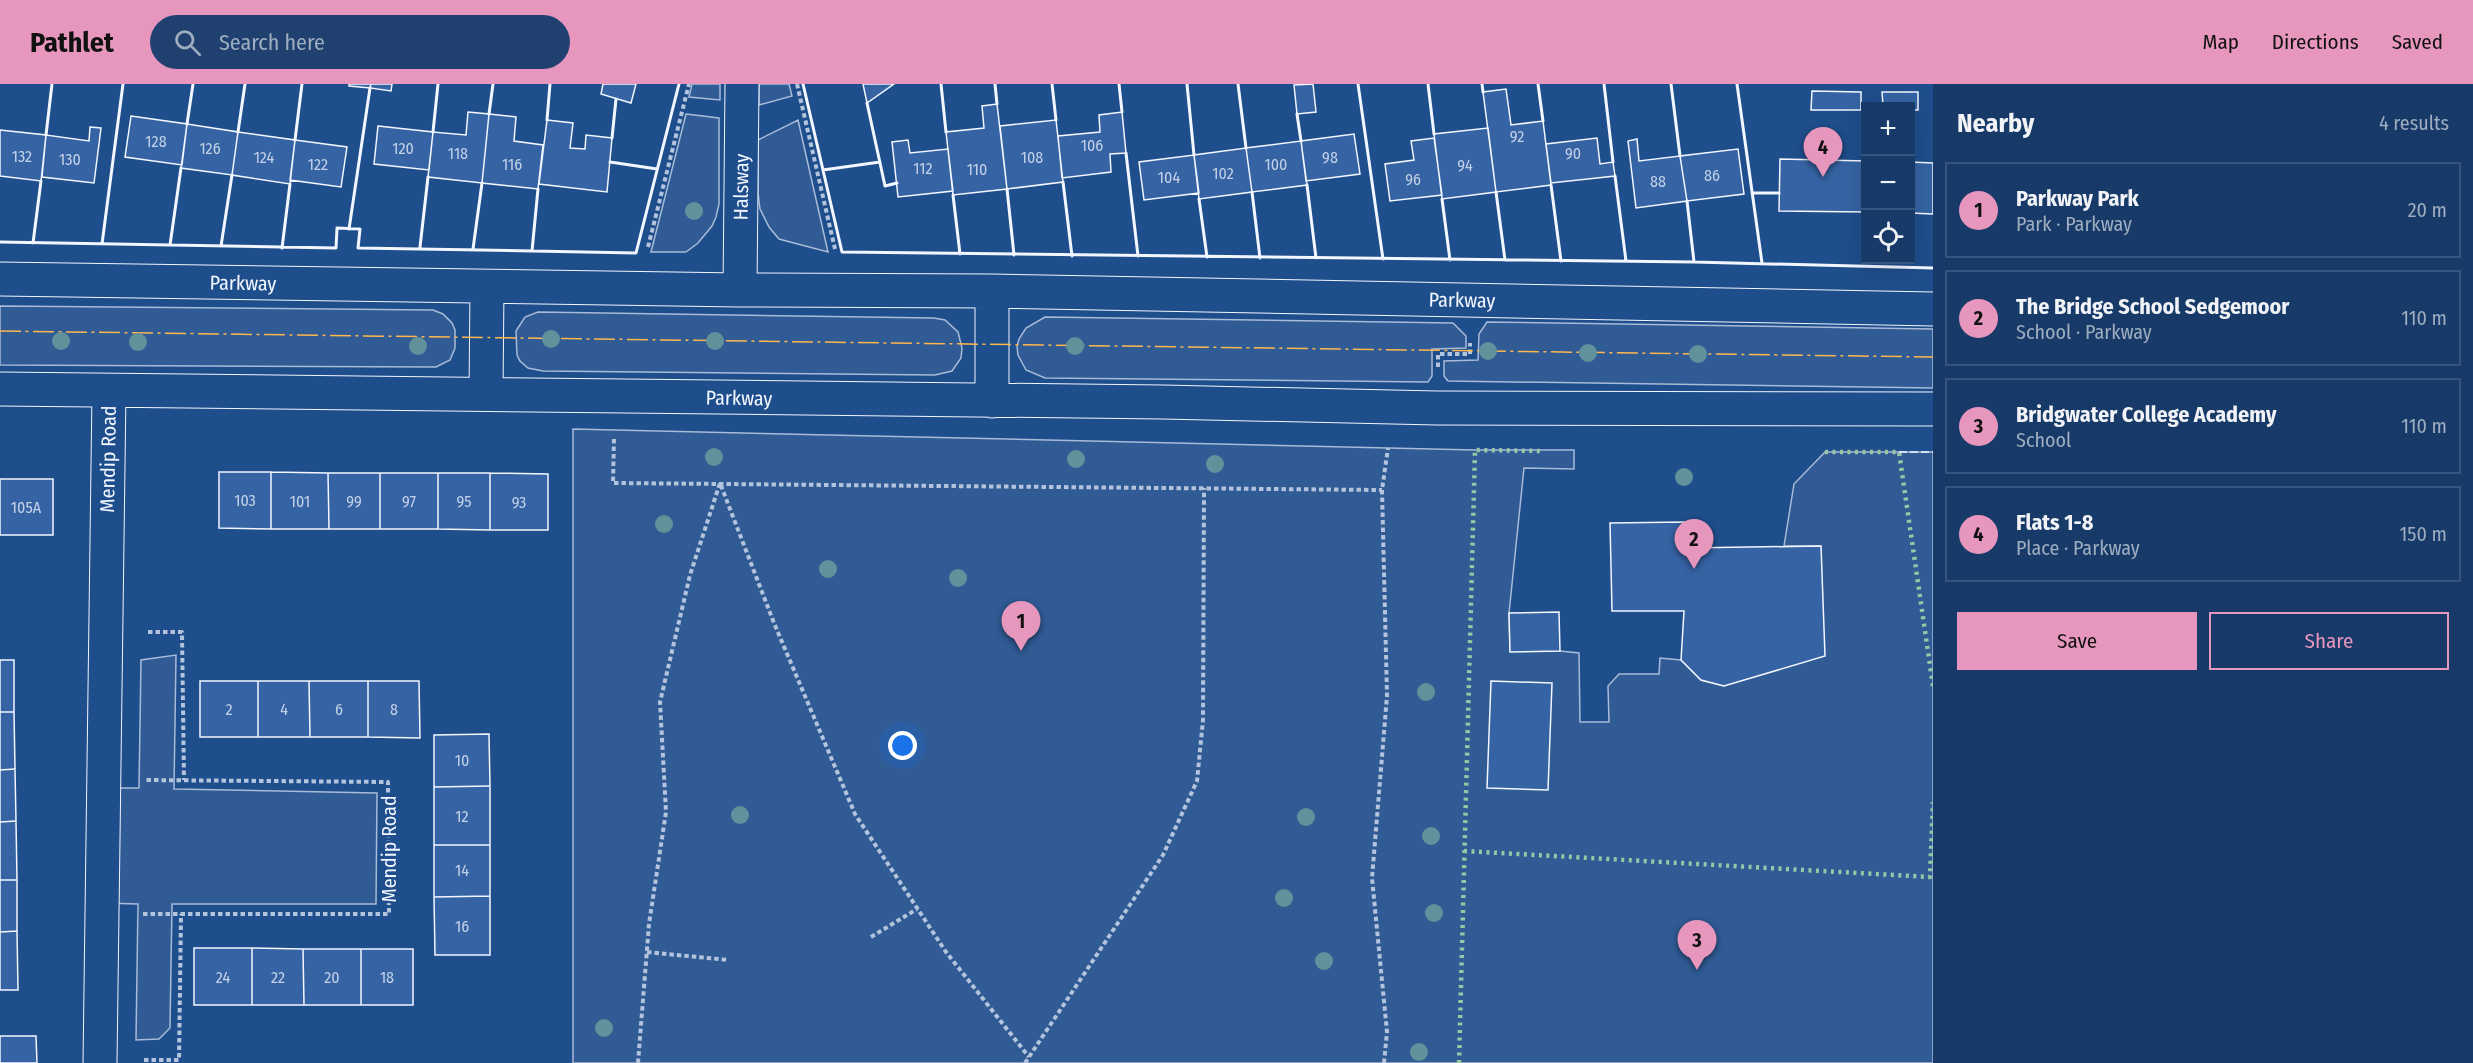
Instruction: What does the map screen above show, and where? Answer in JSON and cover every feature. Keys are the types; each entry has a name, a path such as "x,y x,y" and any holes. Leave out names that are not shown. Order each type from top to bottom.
{"street":[{"name":"Halsway","path":"740,290 742,84"},
{"name":"Parkway","path":"0,279 637,289 992,291 1933,309"},
{"path":"486,393 487,287"},
{"path":"992,291 992,401"},
{"name":"Parkway","path":"0,389 486,393 1437,408 1933,409"},
{"name":"Mendip Road","path":"100,1061 109,391"}],"path":[{"path":"637,289 689,84"},
{"path":"797,84 845,291"},
{"path":"1437,408 1438,354 1470,354 1470,300"},
{"path":"615,396 613,483 1382,490"},
{"path":"1384,1063 1388,1032 1372,878 1387,696 1382,490 1394,407"},
{"path":"720,483 774,622 855,814 946,952 1029,1057"},
{"path":"638,1063 649,924 666,812 660,702 690,575 720,483"},
{"path":"1025,1063 1163,855 1197,781 1203,720 1204,488"},
{"path":"106,632 182,632 184,780"},
{"name":"Mendip Road","path":"103,913 389,914 388,782 104,779"},
{"path":"871,937 917,909"},
{"path":"100,1061 179,1060 181,914"},
{"path":"647,952 728,960"}],"shaded area":[{"path":"692,84 720,84 720,100 689,97"},
{"path":"759,84 789,84 792,96 759,105"},
{"path":"686,114 719,118 719,204 716,217 712,226 698,243 686,252 651,252"},
{"path":"798,120 828,252 779,239 769,227 760,209 758,140"},
{"path":"0,306 433,310 443,314 452,323 455,330 455,348 450,360 436,367 0,365"},
{"path":"538,312 934,318 945,320 958,332 962,348 961,358 952,371 935,375 543,371 528,368 517,355 516,331 525,317"},
{"path":"1045,317 1453,323 1466,336 1466,348 1432,349 1432,376 1428,382 1045,378 1026,370 1018,355 1017,346 1026,328"},
{"path":"1487,322 1933,329 1933,388 1448,381 1444,376 1444,361 1478,360 1479,334"},
{"path":"573,429 1475,450 1574,450 1574,469 1524,468 1509,613 1510,651 1579,653 1580,722 1609,722 1608,686 1619,674 1659,674 1660,658 1681,660 1701,680 1724,686 1820,546 1784,546 1794,484 1825,452 1933,452 1933,1063 573,1063"},
{"path":"176,655 174,789 377,793 376,904 172,904 170,1028 159,1039 136,1040 138,904 102,903 104,788 139,788 141,660"}],"building":[{"path":"349,84 371,84 370,88 349,86"},
{"path":"371,84 392,84 391,91 370,88"},
{"path":"603,84 636,84 631,103 601,94"},
{"path":"863,84 894,84 867,103"},
{"path":"1313,84 1316,112 1297,114 1294,85"},
{"path":"1506,89 1511,125 1543,121 1551,185 1496,192 1483,92"},
{"path":"1812,91 1861,92 1861,110 1811,110"},
{"path":"1882,92 1918,92 1918,110 1915,110 1915,102 1883,102"},
{"path":"997,104 1007,189 953,195 946,132 984,128 982,106"},
{"path":"468,112 489,114 482,183 428,177 433,132 466,135"},
{"path":"1122,112 1126,153 1110,154 1111,172 1062,178 1058,136 1100,132 1099,115"},
{"path":"489,114 516,117 514,141 543,145 538,189 482,183"},
{"path":"131,116 187,124 182,165 125,157"},
{"path":"547,120 573,123 570,148 585,149 586,135 612,138 607,192 539,184"},
{"path":"1056,120 1063,182 1007,189 1000,126"},
{"path":"187,124 238,132 232,175 181,168"},
{"path":"378,126 433,132 429,170 374,164"},
{"path":"90,127 101,128 94,183 42,177 46,135 89,141"},
{"path":"1488,128 1496,192 1442,199 1434,134"},
{"path":"0,130 46,135 41,181 0,176"},
{"path":"238,132 295,140 290,184 232,175"},
{"path":"1354,134 1360,174 1306,181 1301,141"},
{"path":"1434,138 1442,195 1390,201 1385,164 1414,160 1411,141"},
{"path":"1597,138 1600,164 1613,162 1615,176 1551,183 1546,144"},
{"path":"1637,139 1639,161 1680,156 1687,201 1636,208 1628,141"},
{"path":"295,140 347,147 341,187 290,180"},
{"path":"908,140 910,153 948,149 953,191 898,197 892,142"},
{"path":"1301,141 1307,185 1252,192 1246,148"},
{"path":"1246,148 1252,192 1199,199 1194,155"},
{"path":"1738,149 1744,194 1687,201 1680,156"},
{"path":"1194,155 1199,193 1144,200 1139,162"},
{"path":"1780,159 1861,161 1861,212 1779,211"},
{"path":"1915,162 1933,163 1933,214 1915,213"},
{"path":"219,472 271,472 271,529 219,528"},
{"path":"271,472 328,473 329,529 271,529"},
{"path":"328,473 380,473 380,529 329,529"},
{"path":"380,473 438,473 438,529 380,529"},
{"path":"438,473 490,473 490,530 438,529"},
{"path":"490,473 548,474 548,530 490,530"},
{"path":"0,479 53,479 53,535 0,535"},
{"path":"1685,522 1686,548 1821,546 1825,656 1724,686 1701,680 1681,660 1684,611 1612,611 1610,523"},
{"path":"1559,612 1560,651 1510,652 1509,613"},
{"path":"0,660 14,660 14,712 0,712"},
{"path":"200,681 258,681 258,737 200,737"},
{"path":"258,681 309,681 310,737 258,737"},
{"path":"309,681 368,681 368,737 310,737"},
{"path":"368,681 419,681 420,738 368,737"},
{"path":"1491,681 1552,683 1548,790 1487,788"},
{"path":"0,712 14,712 15,769 0,770"},
{"path":"489,734 490,786 434,787 434,735"},
{"path":"15,769 16,821 0,822 0,770"},
{"path":"490,786 490,845 434,845 434,787"},
{"path":"16,821 17,880 0,880 0,822"},
{"path":"434,845 490,845 490,896 434,897"},
{"path":"0,880 17,880 17,931 0,932"},
{"path":"490,896 490,955 435,955 434,897"},
{"path":"17,931 18,990 0,990 0,932"},
{"path":"194,948 252,948 252,1005 194,1005"},
{"path":"252,948 303,949 304,1005 252,1005"},
{"path":"303,949 361,949 361,1005 304,1005"},
{"path":"361,949 413,949 413,1005 361,1005"},
{"path":"0,1036 36,1036 37,1063 0,1063"}],"hedge":[{"path":"1459,1063 1475,450 1541,451"},
{"path":"1825,452 1899,452 1933,686"},
{"path":"1464,851 1930,877 1933,802"}],"fence":[{"path":"1899,452 1933,452"}],"wall":[{"path":"46,135 52,84"},
{"path":"102,244 123,84"},
{"path":"187,124 193,84"},
{"path":"238,132 245,84"},
{"path":"295,140 302,84"},
{"path":"433,132 438,84"},
{"path":"489,114 493,84"},
{"path":"547,120 550,84"},
{"path":"538,189 532,251 636,253 679,84"},
{"path":"803,84 842,252 1694,262 1933,268"},
{"path":"941,84 946,132"},
{"path":"995,84 997,104"},
{"path":"1052,84 1056,120"},
{"path":"1119,84 1122,112"},
{"path":"1187,84 1194,155"},
{"path":"1238,84 1246,148"},
{"path":"1358,84 1383,259"},
{"path":"1428,84 1434,134"},
{"path":"1482,84 1483,92"},
{"path":"1538,84 1543,121"},
{"path":"1604,84 1613,162"},
{"path":"1671,84 1680,156"},
{"path":"1737,84 1762,263"},
{"path":"349,229 370,88"},
{"path":"612,138 616,99"},
{"path":"867,103 885,186 897,183"},
{"path":"1297,114 1301,141"},
{"path":"1126,153 1138,256"},
{"path":"610,162 657,169"},
{"path":"823,170 880,162"},
{"path":"170,245 181,168"},
{"path":"221,246 232,175"},
{"path":"1615,176 1626,261"},
{"path":"420,247 428,177"},
{"path":"33,243 41,181"},
{"path":"1063,182 1072,256"},
{"path":"473,249 482,183"},
{"path":"282,248 290,184"},
{"path":"1307,185 1316,258"},
{"path":"1551,185 1561,261"},
{"path":"1007,189 1014,255"},
{"path":"1252,192 1260,258"},
{"path":"1496,192 1505,260"},
{"path":"1752,193 1779,193"},
{"path":"953,195 960,254"},
{"path":"1199,199 1207,257"},
{"path":"1442,199 1450,260"},
{"path":"1687,201 1694,262"},
{"path":"0,242 336,248 337,228 360,229 358,248 532,251"}],"power":[{"path":"0,331 1933,357"}],"place":[{"name":"Flats 1-8","path":"1823,177"},
{"name":"The Bridge School Sedgemoor","path":"1694,569"},
{"name":"Parkway Park","path":"1021,651"},
{"name":"Bridgwater College Academy","path":"1697,970"}]}
